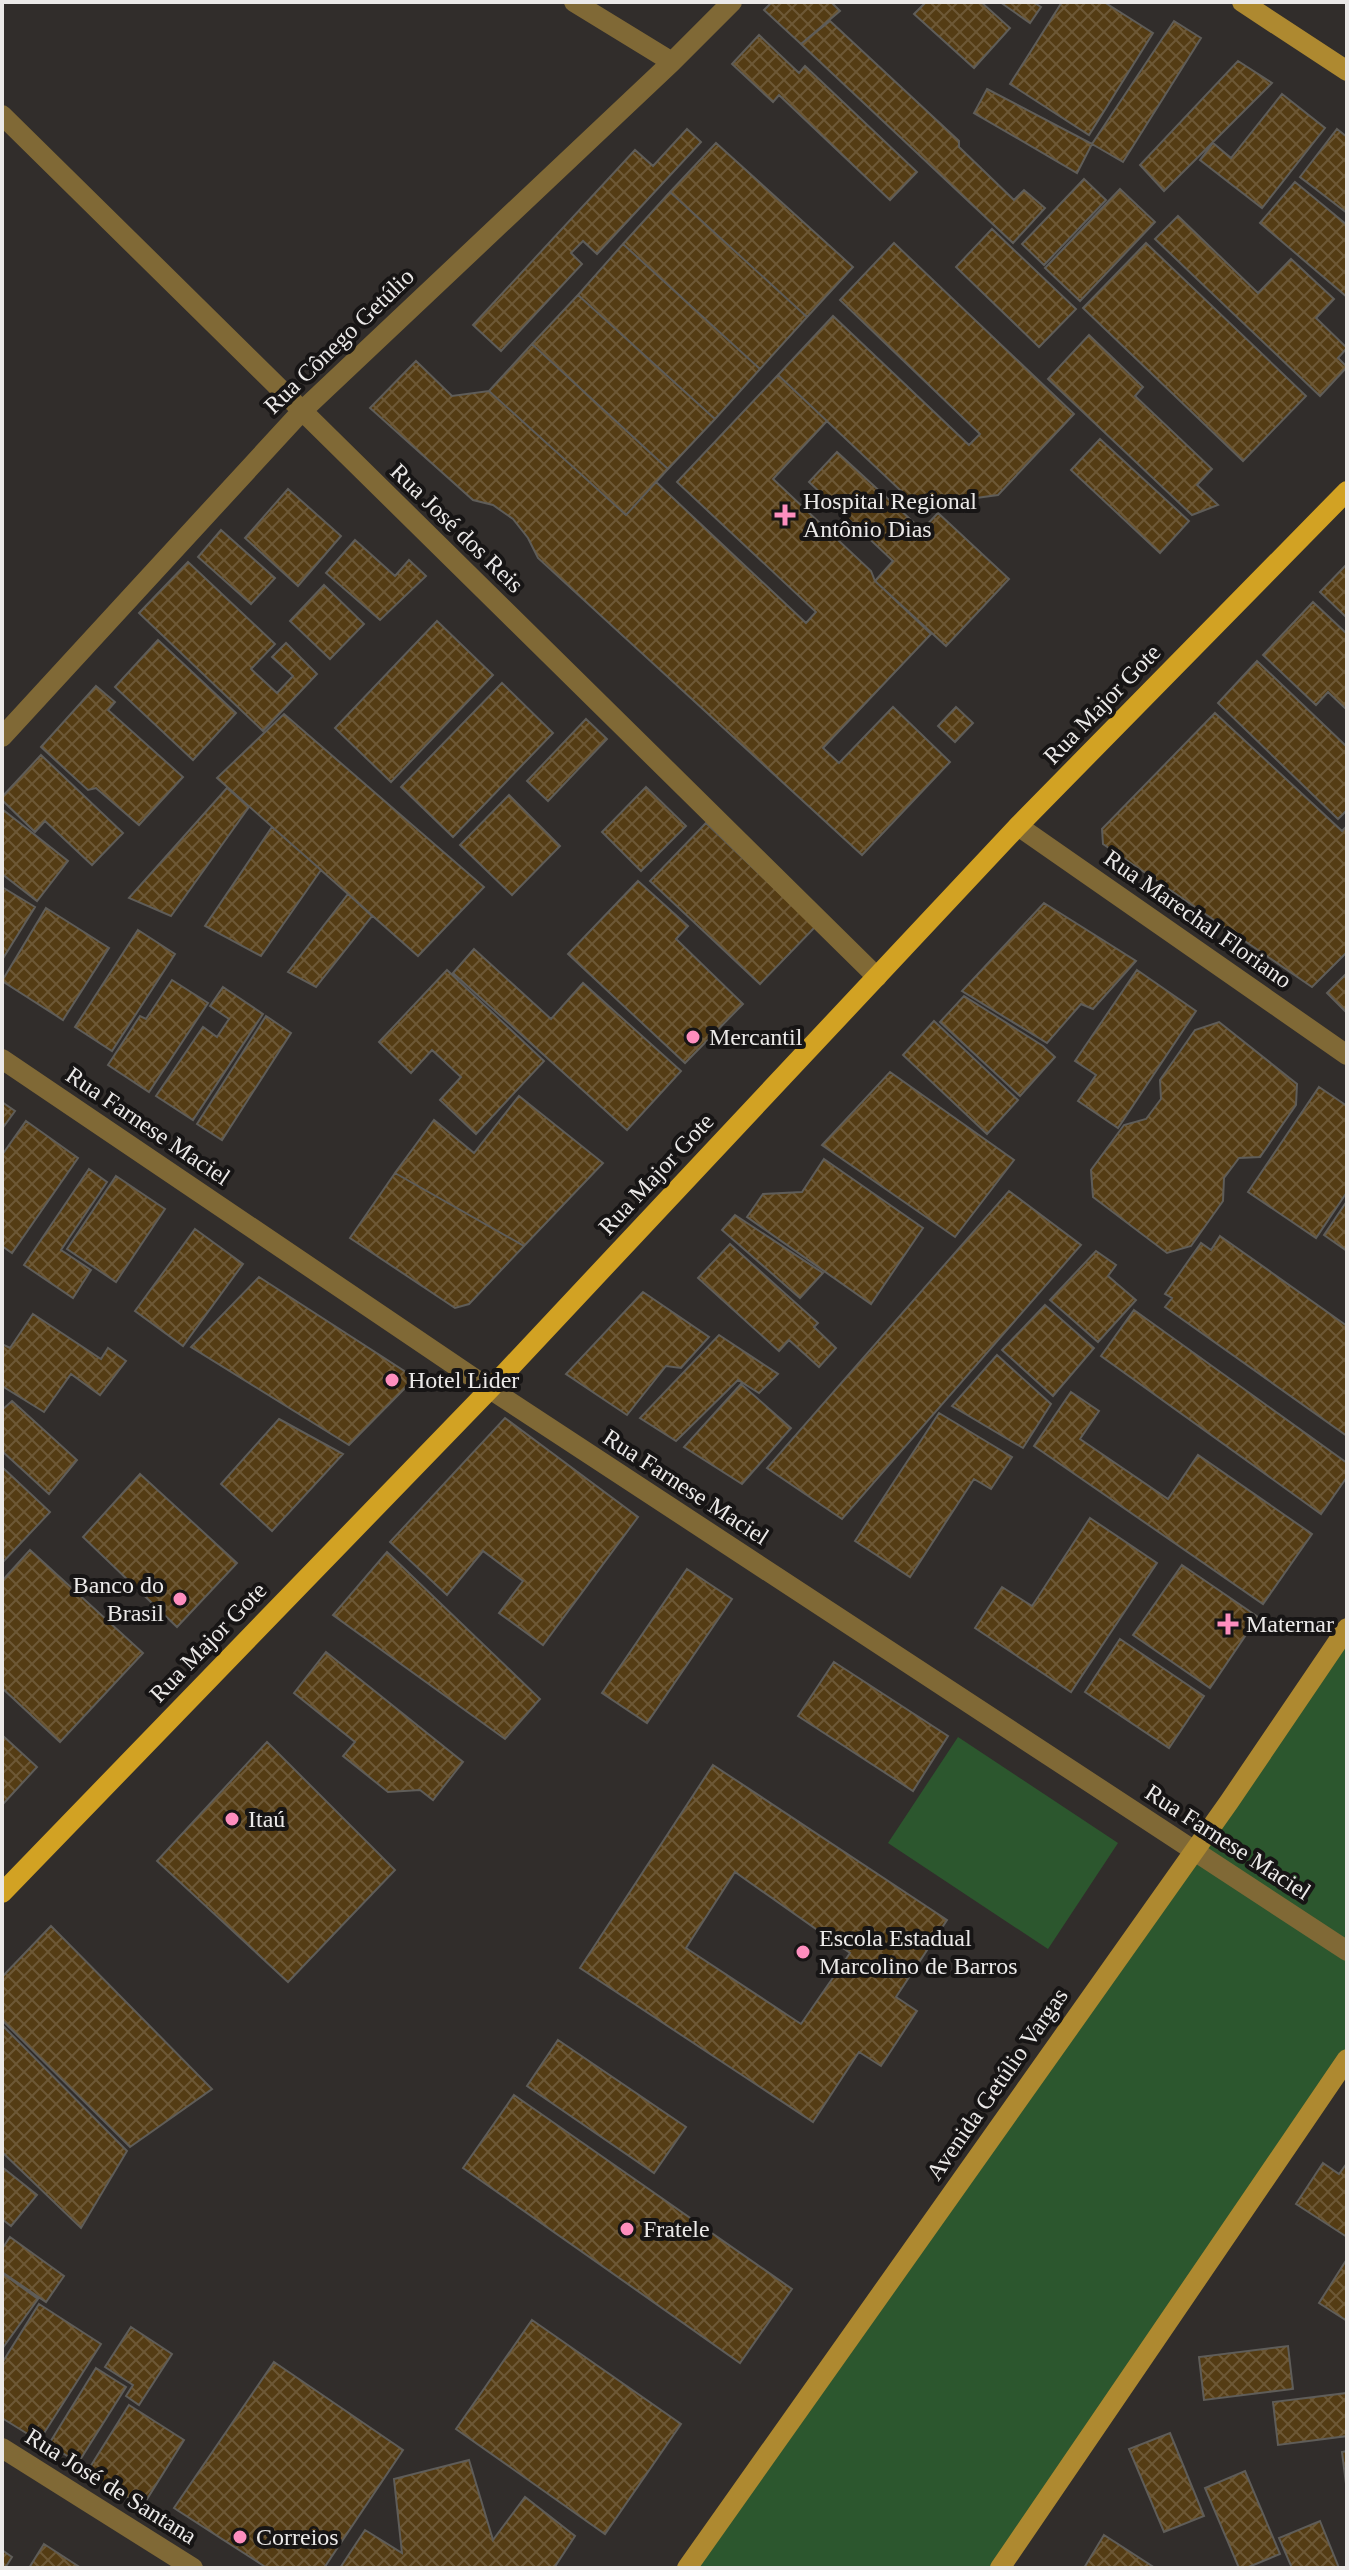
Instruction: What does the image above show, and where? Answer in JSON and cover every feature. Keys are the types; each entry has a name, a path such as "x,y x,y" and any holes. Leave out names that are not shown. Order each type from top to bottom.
{"main road":[{"name":"Rua Major Gote","path":"5,1885 490,1389 1018,826 1347,491"}],"street":[{"path":"574,2 672,62"},
{"name":"Rua Cônego Getúlio","path":"2,737 301,412 732,2"},
{"path":"1242,2 1347,71"},
{"name":"Rua José dos Reis","path":"2,115 877,977"},
{"name":"Rua Marechal Floriano","path":"1018,826 1347,1055"},
{"name":"Rua Farnese Maciel","path":"2,1059 490,1389 1347,1951"},
{"name":"Avenida Getúlio Vargas","path":"687,2568 1194,1851 1347,1628"},
{"path":"1000,2568 1347,2059"},
{"name":"Rua José de Santana","path":"2,2448 193,2568"}],"green space":[{"path":"1347,1628 1347,2059 1000,2568 687,2568"},
{"path":"958,1737 1118,1843 1048,1949 888,1843"}],"building":[{"path":"772,2 831,2 840,11 801,44 764,10"},
{"path":"926,2 981,2 1010,28 974,68 914,14"},
{"path":"1000,2 1033,2 1041,7 1030,23"},
{"path":"1062,2 1104,2 1153,33 1089,135 1010,84"},
{"path":"830,21 959,141 959,147 1014,200 1024,190 1045,208 1013,243 801,44"},
{"path":"1174,21 1201,38 1123,162 1092,144"},
{"path":"759,35 799,73 805,66 917,172 890,200 779,95 773,102 732,64"},
{"path":"1238,61 1272,83 1164,191 1140,165"},
{"path":"987,89 1092,144 1077,173 974,113"},
{"path":"1282,94 1325,128 1262,208 1200,160 1213,143 1231,158"},
{"path":"687,129 701,142 597,254 583,241 571,253 582,264 501,351 473,325 635,150 653,166"},
{"path":"1337,129 1347,137 1347,213 1300,177"},
{"path":"716,143 853,267 807,317 670,192"},
{"path":"1084,179 1106,200 1044,265 1022,244"},
{"path":"1295,182 1347,225 1347,297 1260,223"},
{"path":"1120,189 1155,222 1080,301 1045,268"},
{"path":"670,192 807,317 760,369 623,244"},
{"path":"1178,216 1258,293 1291,259 1334,299 1316,318 1347,348 1338,358 1347,367 1320,396 1155,239"},
{"path":"992,229 1076,309 1039,347 956,267"},
{"path":"894,243 1074,414 998,495 917,506 778,375 833,316 969,445 980,434 840,300"},
{"path":"1146,243 1306,396 1243,461 1083,308"},
{"path":"623,244 760,369 715,419 578,295"},
{"path":"578,295 715,419 668,469 532,344"},
{"path":"1089,335 1143,387 1135,396 1212,469 1197,485 1218,505 1192,515 1048,379"},
{"path":"532,344 668,469 626,515 489,391"},
{"path":"416,361 452,396 489,391 626,515 656,482 806,623 816,612 677,482 778,375 827,421 773,479 871,571 875,581 931,634 823,748 839,763 893,707 950,762 862,855 538,558 513,519 493,505 473,500 370,408"},
{"path":"1100,439 1189,521 1160,553 1071,470"},
{"path":"837,452 922,530 938,513 1009,579 946,646 875,581 893,561 809,482"},
{"path":"288,489 341,536 298,586 245,538"},
{"path":"221,530 275,578 251,604 198,557"},
{"path":"355,540 395,576 409,560 426,576 380,620 326,573"},
{"path":"188,562 275,644 251,669 277,693 293,676 272,657 286,643 317,674 263,731 139,613"},
{"path":"1347,564 1347,618 1320,592"},
{"path":"324,585 364,624 330,659 290,621"},
{"path":"1313,602 1347,634 1347,710 1328,692 1316,705 1263,655"},
{"path":"437,621 493,675 391,782 335,728"},
{"path":"158,640 236,713 193,760 115,687"},
{"path":"1257,661 1347,747 1347,810 1338,819 1218,703"},
{"path":"502,683 553,733 453,837 401,787"},
{"path":"96,686 115,702 108,710 183,777 139,825 96,788 88,790 41,747"},
{"path":"956,707 973,723 955,742 938,726"},
{"path":"1215,713 1342,831 1347,826 1347,952 1312,987 1103,844 1102,829"},
{"path":"284,714 484,887 418,956 217,778"},
{"path":"586,719 607,739 548,801 527,781"},
{"path":"41,755 123,833 92,865 45,821 35,832 2,800"},
{"path":"646,787 686,826 641,871 602,832"},
{"path":"227,788 249,807 171,916 129,898"},
{"path":"509,795 560,846 512,895 460,845"},
{"path":"2,809 68,861 37,901 2,874"},
{"path":"706,823 815,927 760,984 650,881"},
{"path":"272,827 321,870 261,956 205,926"},
{"path":"638,881 688,926 676,939 743,1004 685,1063 568,954"},
{"path":"2,887 35,907 2,960"},
{"path":"348,894 372,916 316,987 288,972"},
{"path":"1044,903 1136,961 1093,1009 1081,1004 1047,1043 962,991"},
{"path":"46,908 109,948 63,1020 2,981"},
{"path":"138,930 175,954 112,1051 75,1027"},
{"path":"474,949 551,1019 583,983 681,1071 627,1130 453,973"},
{"path":"447,970 544,1061 476,1134 440,1100 461,1077 432,1050 411,1073 379,1042"},
{"path":"1137,970 1196,1011 1118,1128 1078,1101 1096,1075 1075,1061"},
{"path":"1347,973 1347,1013 1327,993"},
{"path":"172,980 208,1003 149,1092 108,1065 140,1016 146,1019"},
{"path":"223,987 263,1014 193,1120 156,1096 203,1027 217,1037 229,1019 210,1006"},
{"path":"964,996 1043,1046 1055,1057 1020,1096 940,1022"},
{"path":"266,1016 291,1033 222,1140 197,1124"},
{"path":"934,1021 1018,1100 987,1134 903,1055"},
{"path":"1219,1022 1297,1084 1296,1105 1260,1157 1239,1158 1224,1178 1223,1201 1191,1246 1167,1253 1093,1197 1091,1170 1124,1125 1146,1119 1161,1099 1160,1080 1195,1030"},
{"path":"890,1072 1014,1160 955,1237 822,1145"},
{"path":"1319,1087 1347,1106 1347,1192 1316,1238 1248,1192"},
{"path":"519,1096 603,1163 524,1246 395,1173 434,1120 474,1153"},
{"path":"2,1102 15,1111 2,1129"},
{"path":"26,1121 78,1158 12,1253 2,1246 2,1155"},
{"path":"824,1159 923,1228 871,1304 747,1217 763,1194 802,1192"},
{"path":"89,1169 107,1182 61,1250 91,1270 73,1298 24,1265"},
{"path":"395,1173 524,1246 469,1304 455,1308 350,1238"},
{"path":"116,1176 165,1209 116,1282 67,1249"},
{"path":"1009,1191 1081,1245 842,1519 767,1468"},
{"path":"1347,1201 1347,1251 1324,1235"},
{"path":"735,1215 823,1273 800,1298 722,1230"},
{"path":"195,1229 243,1264 183,1346 135,1311"},
{"path":"1220,1236 1347,1326 1347,1436 1165,1307 1172,1298 1165,1294 1201,1243 1211,1250"},
{"path":"730,1244 818,1323 814,1327 836,1348 819,1367 789,1340 779,1351 698,1278"},
{"path":"1096,1251 1116,1265 1108,1276 1136,1300 1098,1342 1050,1300"},
{"path":"259,1277 415,1378 349,1445 191,1347"},
{"path":"643,1292 709,1337 681,1368 666,1366 627,1415 566,1374"},
{"path":"1045,1305 1094,1348 1053,1396 1002,1350"},
{"path":"1134,1310 1347,1463 1347,1477 1321,1514 1101,1356"},
{"path":"33,1314 101,1359 108,1348 126,1361 100,1395 71,1374 44,1412 2,1386 2,1344 10,1348"},
{"path":"719,1335 778,1374 759,1393 738,1380 676,1441 640,1418"},
{"path":"997,1355 1051,1404 1023,1448 952,1406"},
{"path":"741,1384 791,1428 742,1484 684,1447"},
{"path":"1071,1392 1099,1411 1080,1439 1168,1499 1198,1455 1312,1534 1263,1604 1034,1446"},
{"path":"12,1401 77,1460 49,1494 2,1451 2,1410"},
{"path":"939,1413 1012,1457 991,1489 974,1479 910,1577 855,1541"},
{"path":"505,1418 638,1517 543,1645 499,1613 523,1581 483,1551 447,1595 390,1542"},
{"path":"279,1419 343,1454 272,1531 221,1484"},
{"path":"2,1467 50,1512 2,1563"},
{"path":"140,1474 237,1563 177,1627 83,1537"},
{"path":"1090,1518 1157,1563 1071,1692 975,1628 1002,1587 1032,1606"},
{"path":"30,1550 143,1653 60,1742 2,1688 2,1581"},
{"path":"387,1552 540,1699 505,1739 333,1615"},
{"path":"1182,1565 1258,1617 1210,1688 1133,1635"},
{"path":"687,1569 732,1599 647,1723 602,1693"},
{"path":"1120,1639 1204,1696 1169,1748 1085,1692"},
{"path":"326,1652 463,1762 433,1800 420,1790 388,1792 343,1756 355,1742 294,1693"},
{"path":"834,1662 948,1736 913,1791 798,1716"},
{"path":"2,1735 37,1767 3,1804 2,1803"},
{"path":"267,1742 395,1870 288,1982 157,1861"},
{"path":"713,1765 947,1920 896,1997 917,2011 881,2066 859,2052 813,2122 580,1968","holes":["735,1872 850,1953 801,2024 686,1948"]},
{"path":"51,1926 212,2089 130,2147 2,2020 2,1977"},
{"path":"2,2025 127,2151 81,2228 2,2152"},
{"path":"558,2040 686,2127 654,2173 527,2086"},
{"name":"Fratele","path":"514,2095 792,2289 740,2363 463,2168"},
{"path":"1323,2163 1339,2174 1347,2163 1347,2237 1296,2204"},
{"path":"2,2167 37,2195 11,2226 2,2219"},
{"path":"10,2237 64,2276 46,2302 2,2272 2,2249"},
{"path":"1347,2259 1347,2321 1319,2303"},
{"path":"2,2273 38,2299 2,2349"},
{"path":"39,2304 101,2344 39,2441 2,2418 2,2363"},
{"path":"532,2320 681,2424 605,2534 456,2429"},
{"path":"131,2327 172,2354 139,2405 126,2396 133,2385 105,2367"},
{"path":"1288,2346 1293,2389 1204,2400 1199,2357"},
{"path":"274,2362 403,2450 324,2568 267,2568 174,2508"},
{"path":"96,2368 126,2387 78,2463 49,2444"},
{"path":"1347,2393 1347,2436 1278,2445 1273,2402"},
{"path":"129,2405 184,2440 142,2507 87,2472"},
{"path":"1170,2433 1204,2516 1164,2532 1129,2449"},
{"path":"1347,2451 1347,2492 1342,2452"},
{"path":"469,2460 493,2540 525,2497 575,2536 554,2568 340,2568 365,2530 402,2553 394,2479"},
{"path":"1245,2471 1280,2554 1239,2568 1205,2488"},
{"path":"1320,2521 1339,2568 1292,2568 1279,2538"},
{"path":"1104,2535 1155,2568 1084,2568"},
{"path":"44,2544 81,2568 29,2568"},
{"path":"2,2550 12,2557 5,2568 2,2568"}],"place":[{"name":"Hospital Regional Antônio Dias","path":"785,515"},
{"name":"Mercantil","path":"693,1037"},
{"name":"Hotel Lider","path":"392,1380"},
{"name":"Banco do Brasil","path":"180,1599"},
{"name":"Maternar","path":"1228,1624"},
{"name":"Itaú","path":"232,1819"},
{"name":"Escola Estadual Marcolino de Barros","path":"803,1952"},
{"name":"Fratele","path":"627,2229"},
{"name":"Correios","path":"240,2537"}]}
